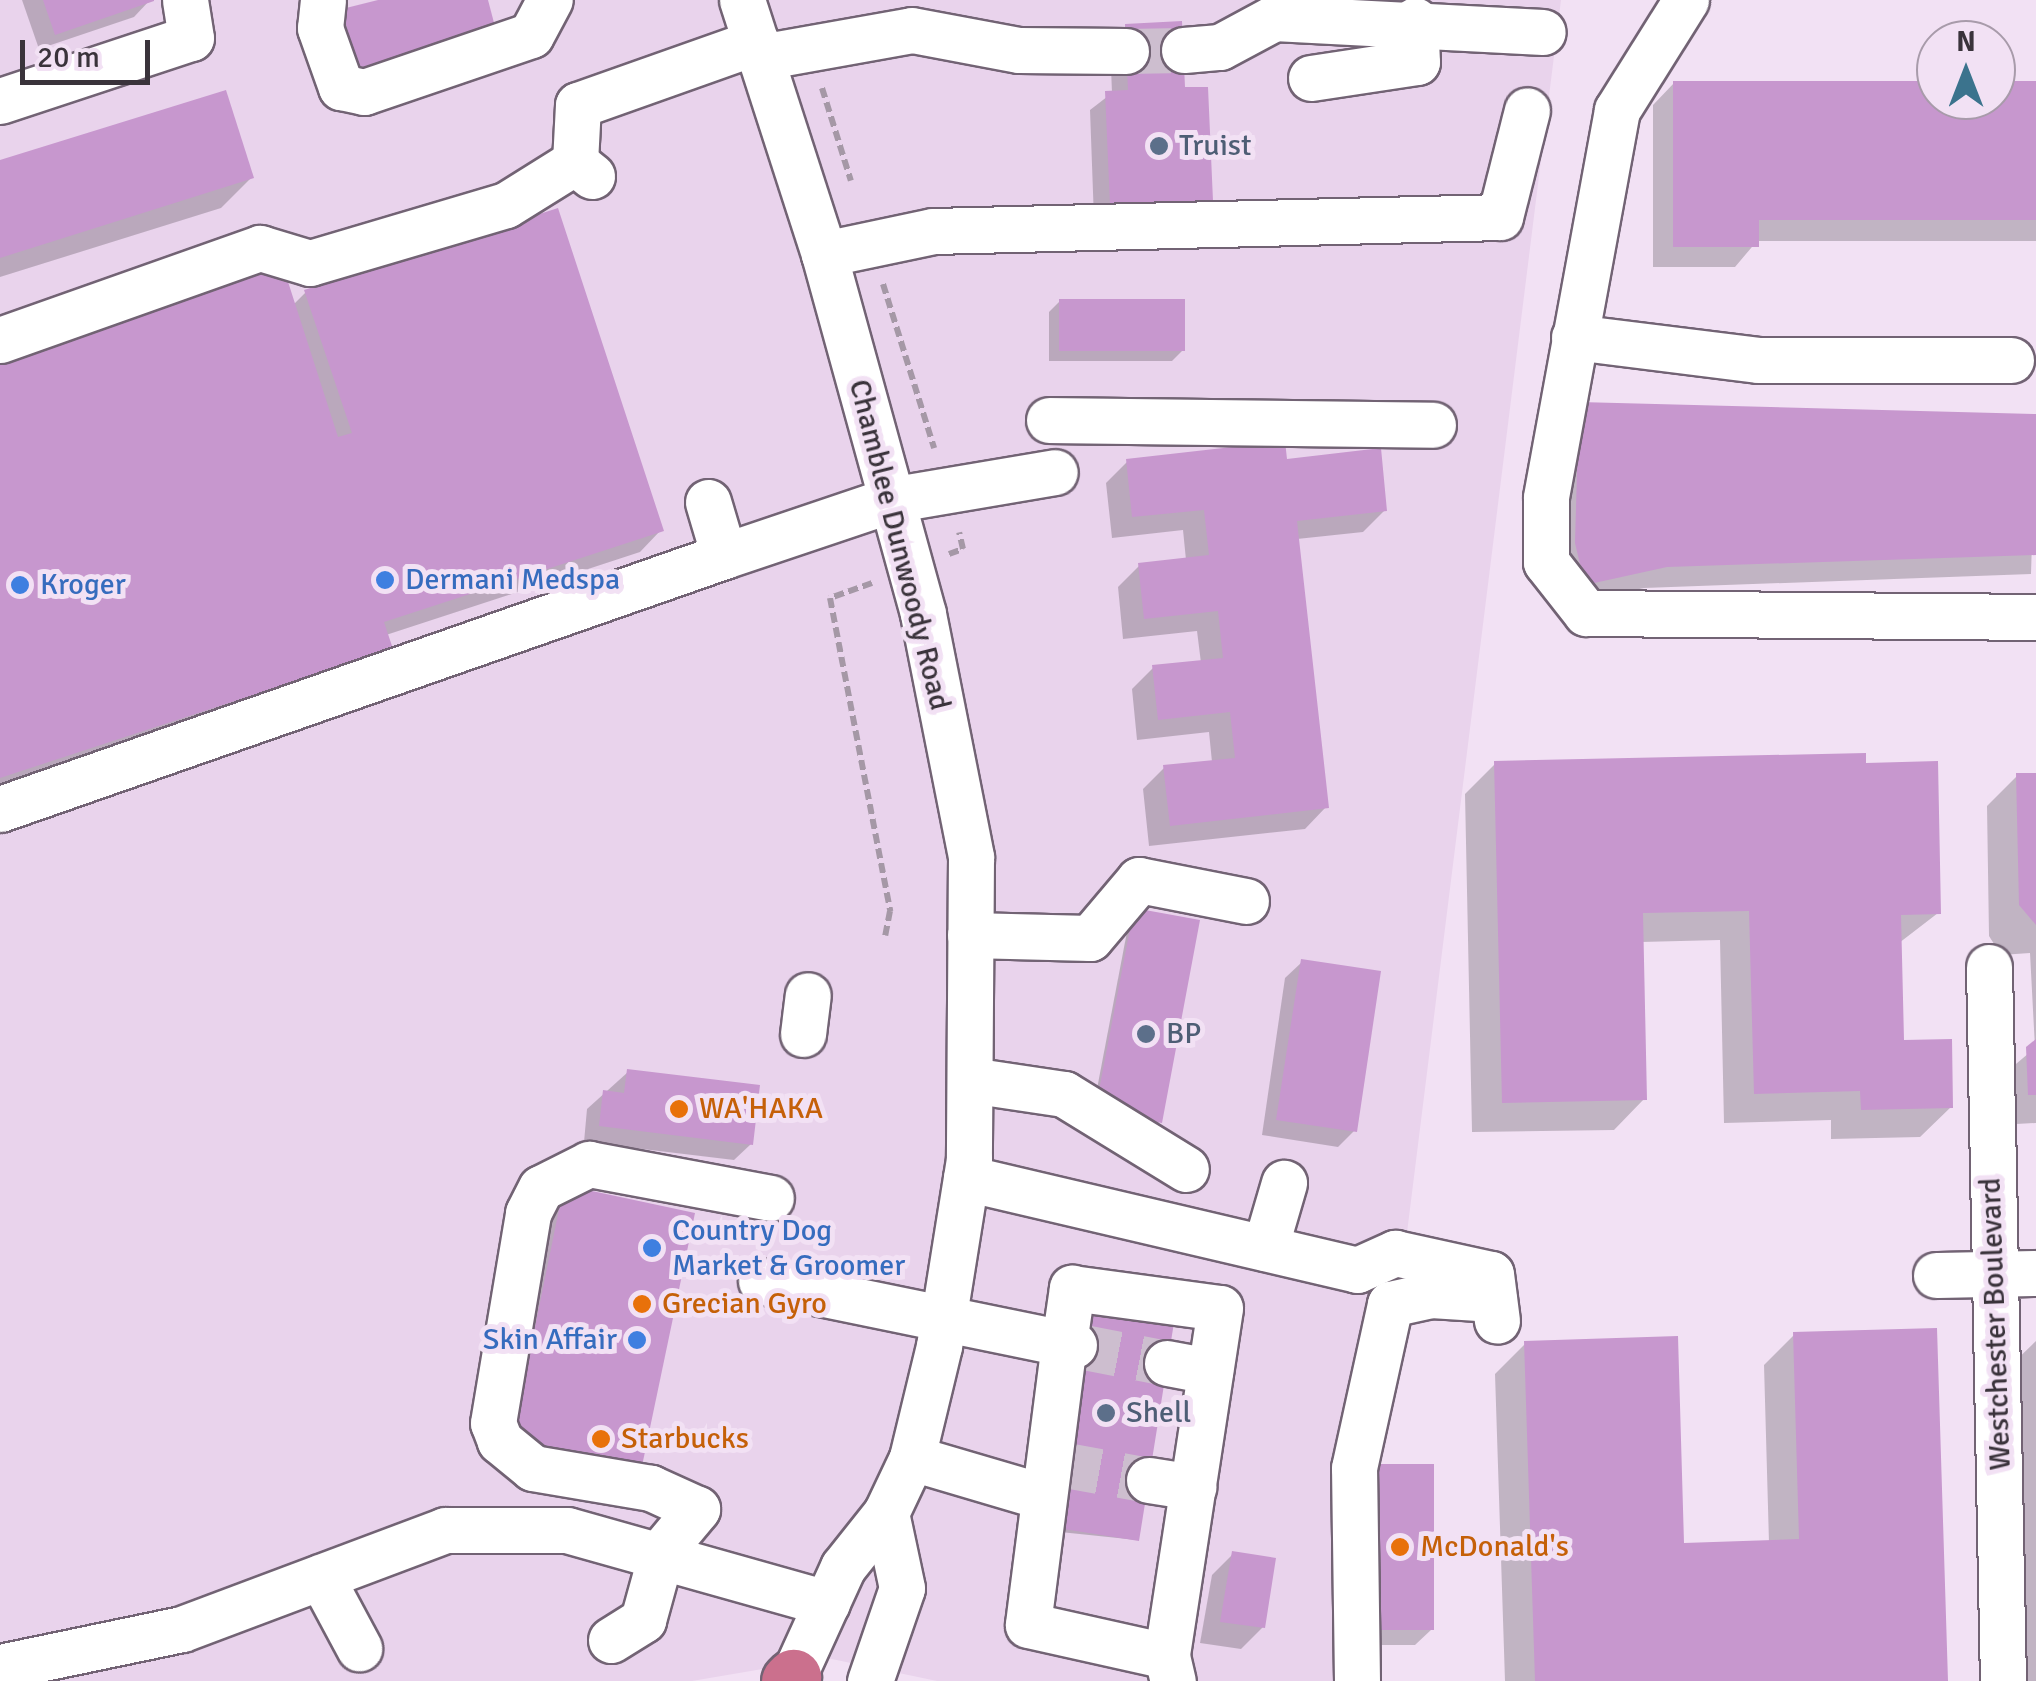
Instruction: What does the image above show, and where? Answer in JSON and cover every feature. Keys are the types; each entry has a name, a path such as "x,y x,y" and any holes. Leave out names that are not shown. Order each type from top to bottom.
{"street":[{"path":"0,101 191,38 185,0"},
{"path":"323,0 320,28 341,87 364,92 531,35 550,0"},
{"path":"1686,0 1616,110 1546,498 1546,562 1586,613 2036,617"},
{"path":"1184,50 1220,47 1274,18 1415,20 1547,32"},
{"path":"1311,78 1417,62 1415,20"},
{"path":"0,340 260,248 310,263 506,205 583,169 578,105 753,33 912,30 1018,50 1126,51"},
{"name":"Chamblee Dunwoody Road","path":"753,33 824,254 890,500 971,857 966,1178 945,1313 912,1458 886,1513 827,1604 791,1680"},
{"path":"824,254 934,231 1500,218 1526,110"},
{"path":"1574,337 1758,360 2012,360"},
{"path":"1049,420 1432,425"},
{"path":"0,809 890,500 1055,472"},
{"path":"708,502 724,556"},
{"path":"970,935 1090,938 1139,880 1246,901"},
{"name":"Westchester Boulevard","path":"1989,967 2014,1273 2002,1681"},
{"path":"970,1080 1064,1094 1186,1169"},
{"path":"610,1640 643,1620 662,1551 697,1509 651,1488 532,1468 500,1440 493,1423 528,1213 541,1188 589,1164 772,1198"},
{"path":"966,1178 1357,1270 1395,1253 1492,1274 1496,1310 1431,1295 1390,1304 1354,1468 1357,1681"},
{"path":"1264,1248 1284,1182"},
{"path":"1936,1275 2014,1273"},
{"path":"761,1281 945,1313 1069,1344"},
{"path":"1072,1288 1220,1308 1189,1367 1193,1487 1170,1669 1028,1625 1047,1474 1069,1344 1072,1288"},
{"path":"912,1458 1047,1474"},
{"path":"1149,1480 1193,1487"},
{"path":"870,1680 902,1588 886,1513"},
{"path":"0,1667 182,1629 445,1530 567,1530 662,1551 827,1604"},
{"path":"320,1577 359,1648"}],"path":[{"path":"861,587 830,598 890,911 885,936"}],"shaded area":[{"path":"0,0 1561,0 1351,1681 937,1681 827,1658 692,1681 0,1681"}],"building":[{"path":"43,0 154,0 154,1 55,35"},
{"path":"378,0 488,0 498,38 359,75 342,9"},
{"name":"Truist","path":"1182,21 1185,87 1208,87 1213,201 1110,205 1105,91 1128,90 1125,24"},
{"path":"1673,81 1916,81 1916,120 2016,120 2016,81 2036,81 2036,220 1759,220 1759,247 1673,247"},
{"path":"226,90 254,178 0,258 0,160"},
{"path":"558,208 664,531 384,622 393,649 0,778 0,350 281,260 338,437 352,433 304,290"},
{"path":"1059,299 1185,299 1185,351 1059,351"},
{"path":"1579,402 2036,414 2036,555 1667,567 1585,585 1575,543"},
{"path":"1285,441 1287,459 1381,448 1387,511 1297,521 1329,808 1170,826 1163,765 1235,758 1230,712 1158,720 1152,665 1223,658 1218,611 1144,619 1138,563 1209,555 1204,510 1132,517 1126,459"},
{"path":"1866,753 1866,763 1938,761 1941,914 1901,915 1904,1040 1952,1039 1953,1108 1861,1110 1860,1091 1754,1094 1749,911 1643,913 1647,1100 1502,1103 1494,761"},
{"path":"2016,773 2036,773 2036,925 2019,905"},
{"path":"1134,908 1200,920 1162,1123 1095,1111"},
{"path":"1301,959 1381,971 1357,1132 1276,1120"},
{"path":"2036,1039 2036,1095 2028,1095 2026,1047"},
{"name":"WA'HAKA","path":"627,1069 760,1085 753,1145 599,1126 603,1090 624,1093"},
{"path":"564,1185 695,1213 642,1466 512,1440"},
{"path":"1082,1296 1176,1310 1139,1541 1045,1526"},
{"path":"1937,1328 1948,1681 1535,1681 1524,1341 1678,1336 1684,1543 1799,1539 1793,1332"},
{"name":"McDonald's","path":"1366,1464 1434,1464 1434,1630 1366,1630"},
{"path":"1232,1551 1276,1558 1265,1628 1220,1622"}],"tunnel":[{"path":"1126,51 1184,50"},
{"path":"1074,1345 1167,1363"},
{"path":"1055,1463 1149,1480"}],"place":[{"name":"Truist","path":"1159,146"},
{"name":"Dermani Medspa","path":"385,580"},
{"name":"Kroger","path":"20,585"},
{"name":"BP","path":"1146,1034"},
{"name":"WA'HAKA","path":"679,1109"},
{"name":"Country Dog Market & Groomer","path":"652,1248"},
{"name":"Grecian Gyro","path":"642,1304"},
{"name":"Skin Affair","path":"637,1340"},
{"name":"Shell","path":"1106,1413"},
{"name":"Starbucks","path":"601,1439"},
{"name":"McDonald's","path":"1400,1547"}]}
